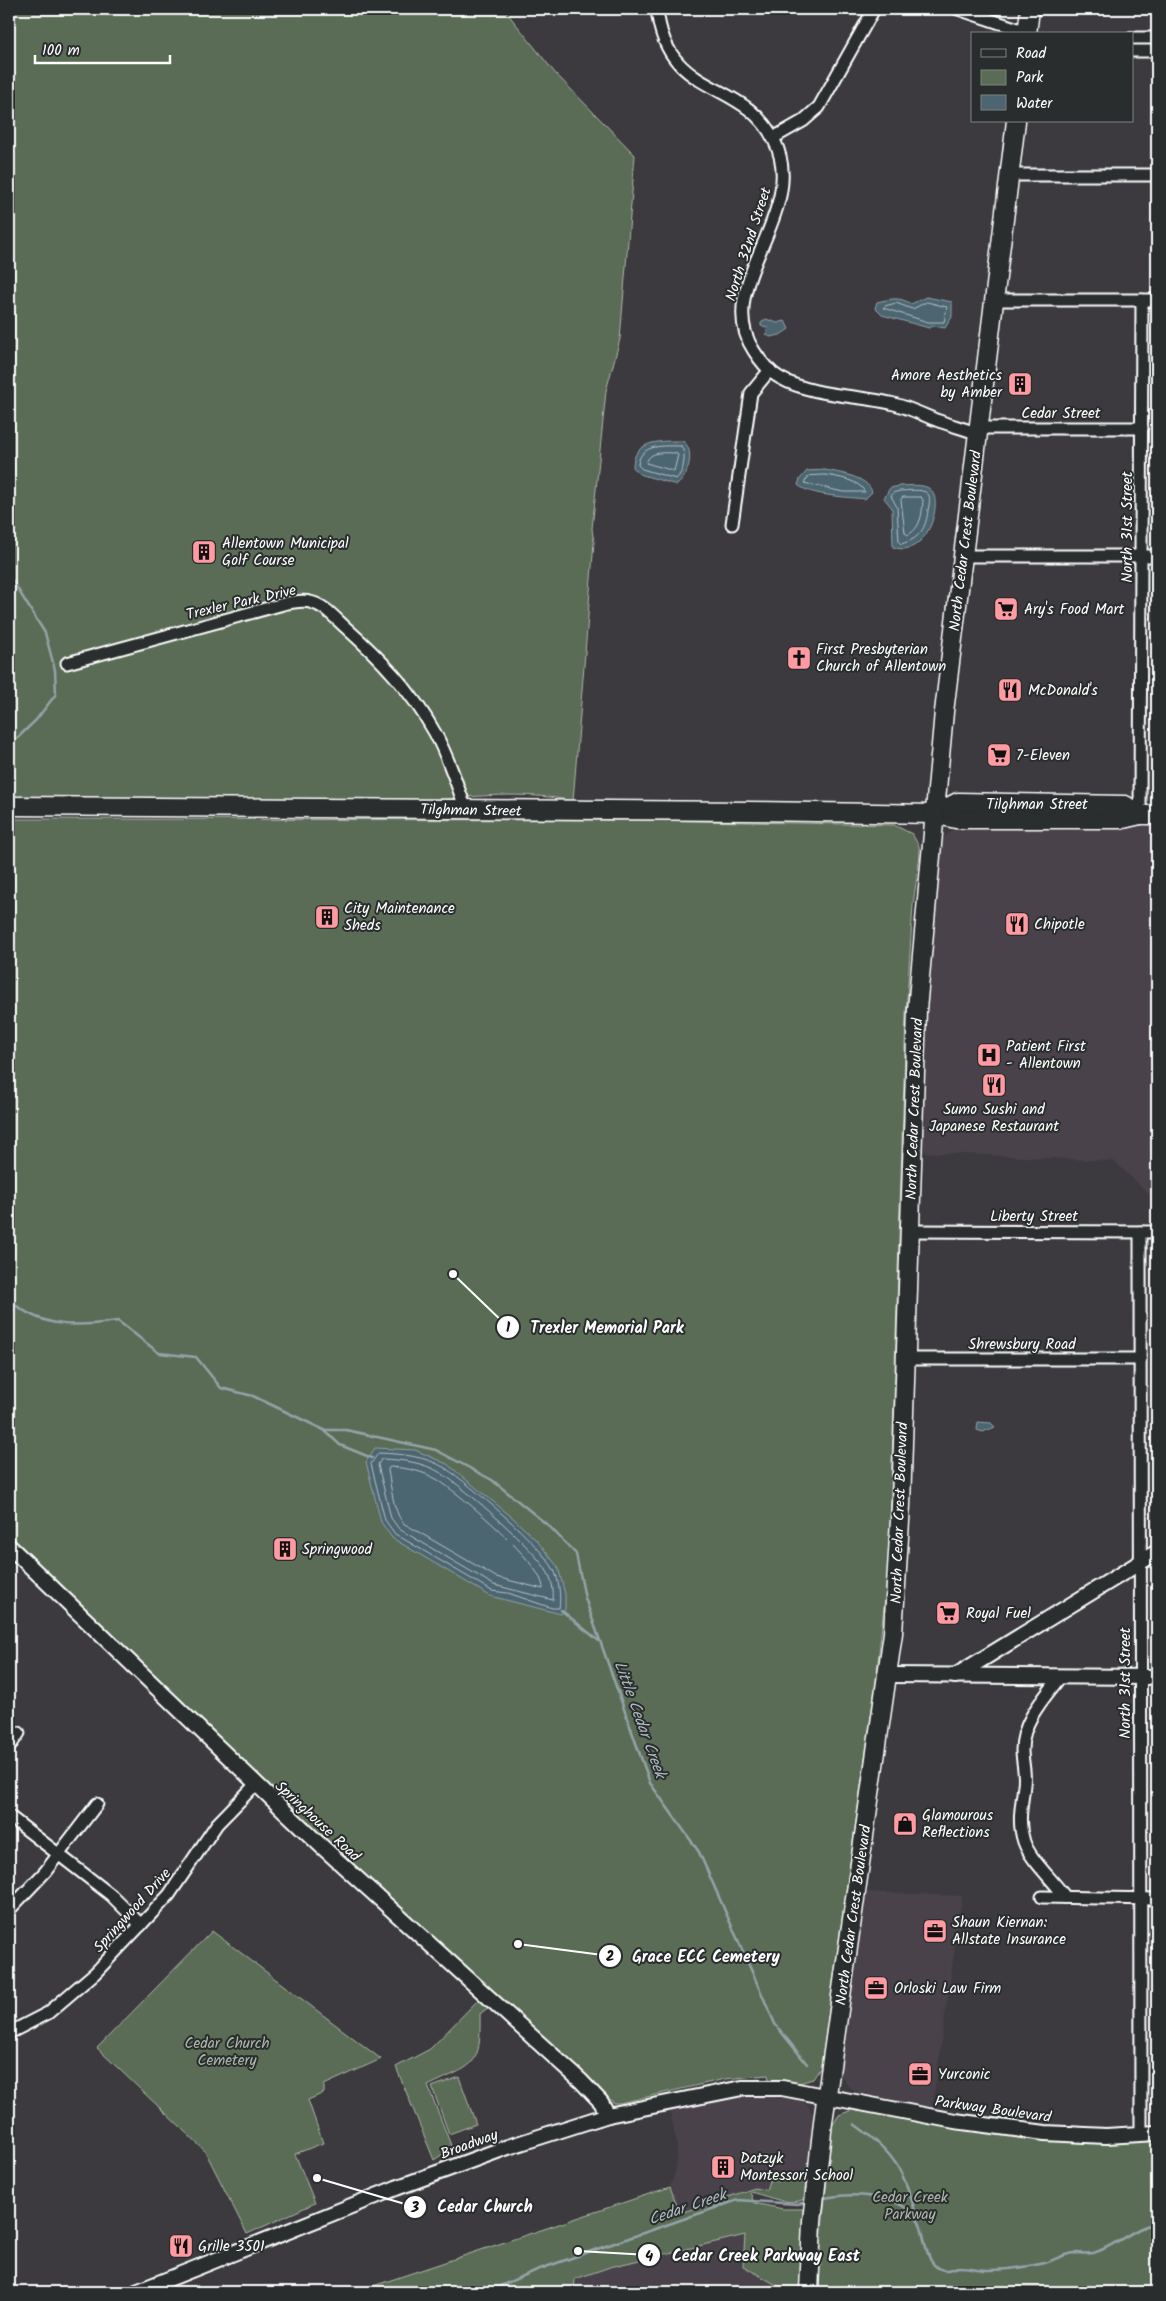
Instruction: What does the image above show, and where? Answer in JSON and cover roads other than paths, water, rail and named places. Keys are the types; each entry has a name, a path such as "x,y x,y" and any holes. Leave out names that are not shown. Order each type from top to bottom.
{"main road":[{"path":"1027,32 1030,9"},
{"name":"North Cedar Crest Boulevard","path":"809,2292 816,2177 893,1633 899,1553 917,1010 934,814 963,556 1016,122"},
{"name":"Tilghman Street","path":"9,806 750,811 934,814 956,819 1020,820 1123,819 1149,815"}],"street":[{"path":"657,9 662,36 674,59 697,79 744,105 756,114 774,138 803,121 819,107 874,9"},
{"path":"958,9 1024,32"},
{"path":"1134,38 1157,38"},
{"path":"1134,51 1157,51"},
{"name":"North 32nd Street","path":"770,370 749,344 742,324 741,312 744,296 782,192 782,165 774,138"},
{"path":"1010,174 1157,175"},
{"path":"994,300 1157,300"},
{"name":"North 31st Street","path":"1142,300 1142,556 1149,815"},
{"path":"732,524 751,393 770,370"},
{"name":"Cedar Street","path":"770,370 780,378 802,387 892,403 979,431 1142,428"},
{"path":"963,556 1157,556"},
{"name":"Trexler Park Drive","path":"67,662 288,603 310,602 327,611 365,645 395,675 420,707 450,765 466,810"},
{"name":"Liberty Street","path":"910,1231 1157,1232"},
{"name":"North 31st Street","path":"1140,1232 1141,2134"},
{"name":"Shrewsbury Road","path":"905,1360 1140,1359"},
{"name":"Springhouse Road","path":"9,1546 256,1784 455,1969 574,2074 601,2102 608,2115"},
{"path":"955,1676 1157,1552"},
{"path":"985,1658 993,1668 1011,1676"},
{"path":"888,1675 1157,1677"},
{"path":"1061,1676 1033,1714 1026,1729 1022,1750 1024,1785 1019,1813 1024,1843 1034,1859 1051,1877 1065,1897"},
{"path":"9,1747 19,1733"},
{"name":"Springwood Drive","path":"9,2033 48,2013 95,1973 180,1881 217,1824 256,1784"},
{"path":"9,1910 30,1889 97,1804"},
{"path":"9,1816 110,1896 141,1925"},
{"path":"1042,1897 1157,1898"},
{"name":"Broadway","path":"136,2292 396,2188 508,2147 608,2115 742,2088 782,2088 827,2096"},
{"name":"Parkway Boulevard","path":"827,2096 994,2127 1071,2135 1157,2133"}],"water":[{"path":"926,297 952,302 952,317 945,328 933,326 929,328 882,315 875,308 877,302 886,300 898,299 911,304"},
{"path":"766,319 777,323 785,321 789,329 780,335 770,337 766,334 768,328 761,326 761,323"},
{"path":"683,441 687,445 690,457 687,470 677,485 639,474 633,467 634,458 644,446 658,442"},
{"path":"825,470 859,479 865,482 872,492 865,499 840,497 811,492 798,485 800,479 807,471"},
{"path":"916,485 928,488 934,497 935,506 929,528 923,538 915,545 905,549 893,547 892,508 884,498 890,488"},
{"path":"978,1422 991,1423 995,1427 983,1432 977,1430"},
{"path":"375,1448 415,1450 447,1464 512,1517 537,1541 558,1567 565,1594 565,1609 561,1614 490,1596 392,1538 381,1522 366,1462"}],"waterway":[{"name":"Little Cedar Creek","path":"9,575 45,633 55,670 56,694 36,720 9,746"},
{"name":"Little Cedar Creek","path":"9,1300 34,1316 60,1324 74,1325 118,1321 159,1353 196,1357 221,1388 253,1396 324,1430 346,1430 436,1450 492,1480 550,1527 576,1554 585,1598 650,1783 699,1852 775,2024 807,2064"},
{"name":"Little Cedar Creek","path":"325,1431 340,1445 372,1458"},
{"name":"Little Cedar Creek","path":"561,1610 599,1641"},
{"name":"Little Cedar Creek","path":"854,2124 879,2144 896,2164 908,2188 917,2219"},
{"name":"Cedar Creek","path":"820,2199 858,2195 872,2196 885,2199 908,2210 917,2218 920,2224 929,2258 940,2269 948,2270 959,2267 985,2270 1010,2269 1045,2263 1074,2253 1093,2253 1143,2227 1157,2224"},
{"name":"Cedar Creek","path":"486,2292 537,2270 738,2200 797,2204 808,2202"}],"place":[{"name":"Amore Aesthetics by Amber","path":"1020,384"},
{"name":"Allentown Municipal Golf Course","path":"204,552"},
{"name":"Ary's Food Mart","path":"1006,609"},
{"name":"First Presbyterian Church of Allentown","path":"799,658"},
{"name":"McDonald's","path":"1010,690"},
{"name":"7-Eleven","path":"999,755"},
{"name":"City Maintenance Sheds","path":"327,917"},
{"name":"Chipotle","path":"1017,924"},
{"name":"Patient First - Allentown","path":"989,1055"},
{"name":"Sumo Sushi and Japanese Restaurant","path":"994,1085"},
{"name":"Trexler Memorial Park","path":"453,1274"},
{"name":"Springwood","path":"285,1549"},
{"name":"Royal Fuel","path":"948,1613"},
{"name":"Glamourous Reflections","path":"905,1824"},
{"name":"Shaun Kiernan: Allstate Insurance","path":"935,1931"},
{"name":"Grace ECC Cemetery","path":"518,1944"},
{"name":"Orloski Law Firm","path":"876,1988"},
{"name":"Yurconic","path":"920,2074"},
{"name":"Datzyk Montessori School","path":"723,2167"},
{"name":"Cedar Church","path":"317,2178"},
{"name":"Grille 3501","path":"181,2246"},
{"name":"Cedar Creek Parkway East","path":"578,2251"}],"park label":[{"name":"Cedar Church Cemetery","path":"227,2052"},
{"name":"Cedar Creek Parkway","path":"910,2206"}]}
